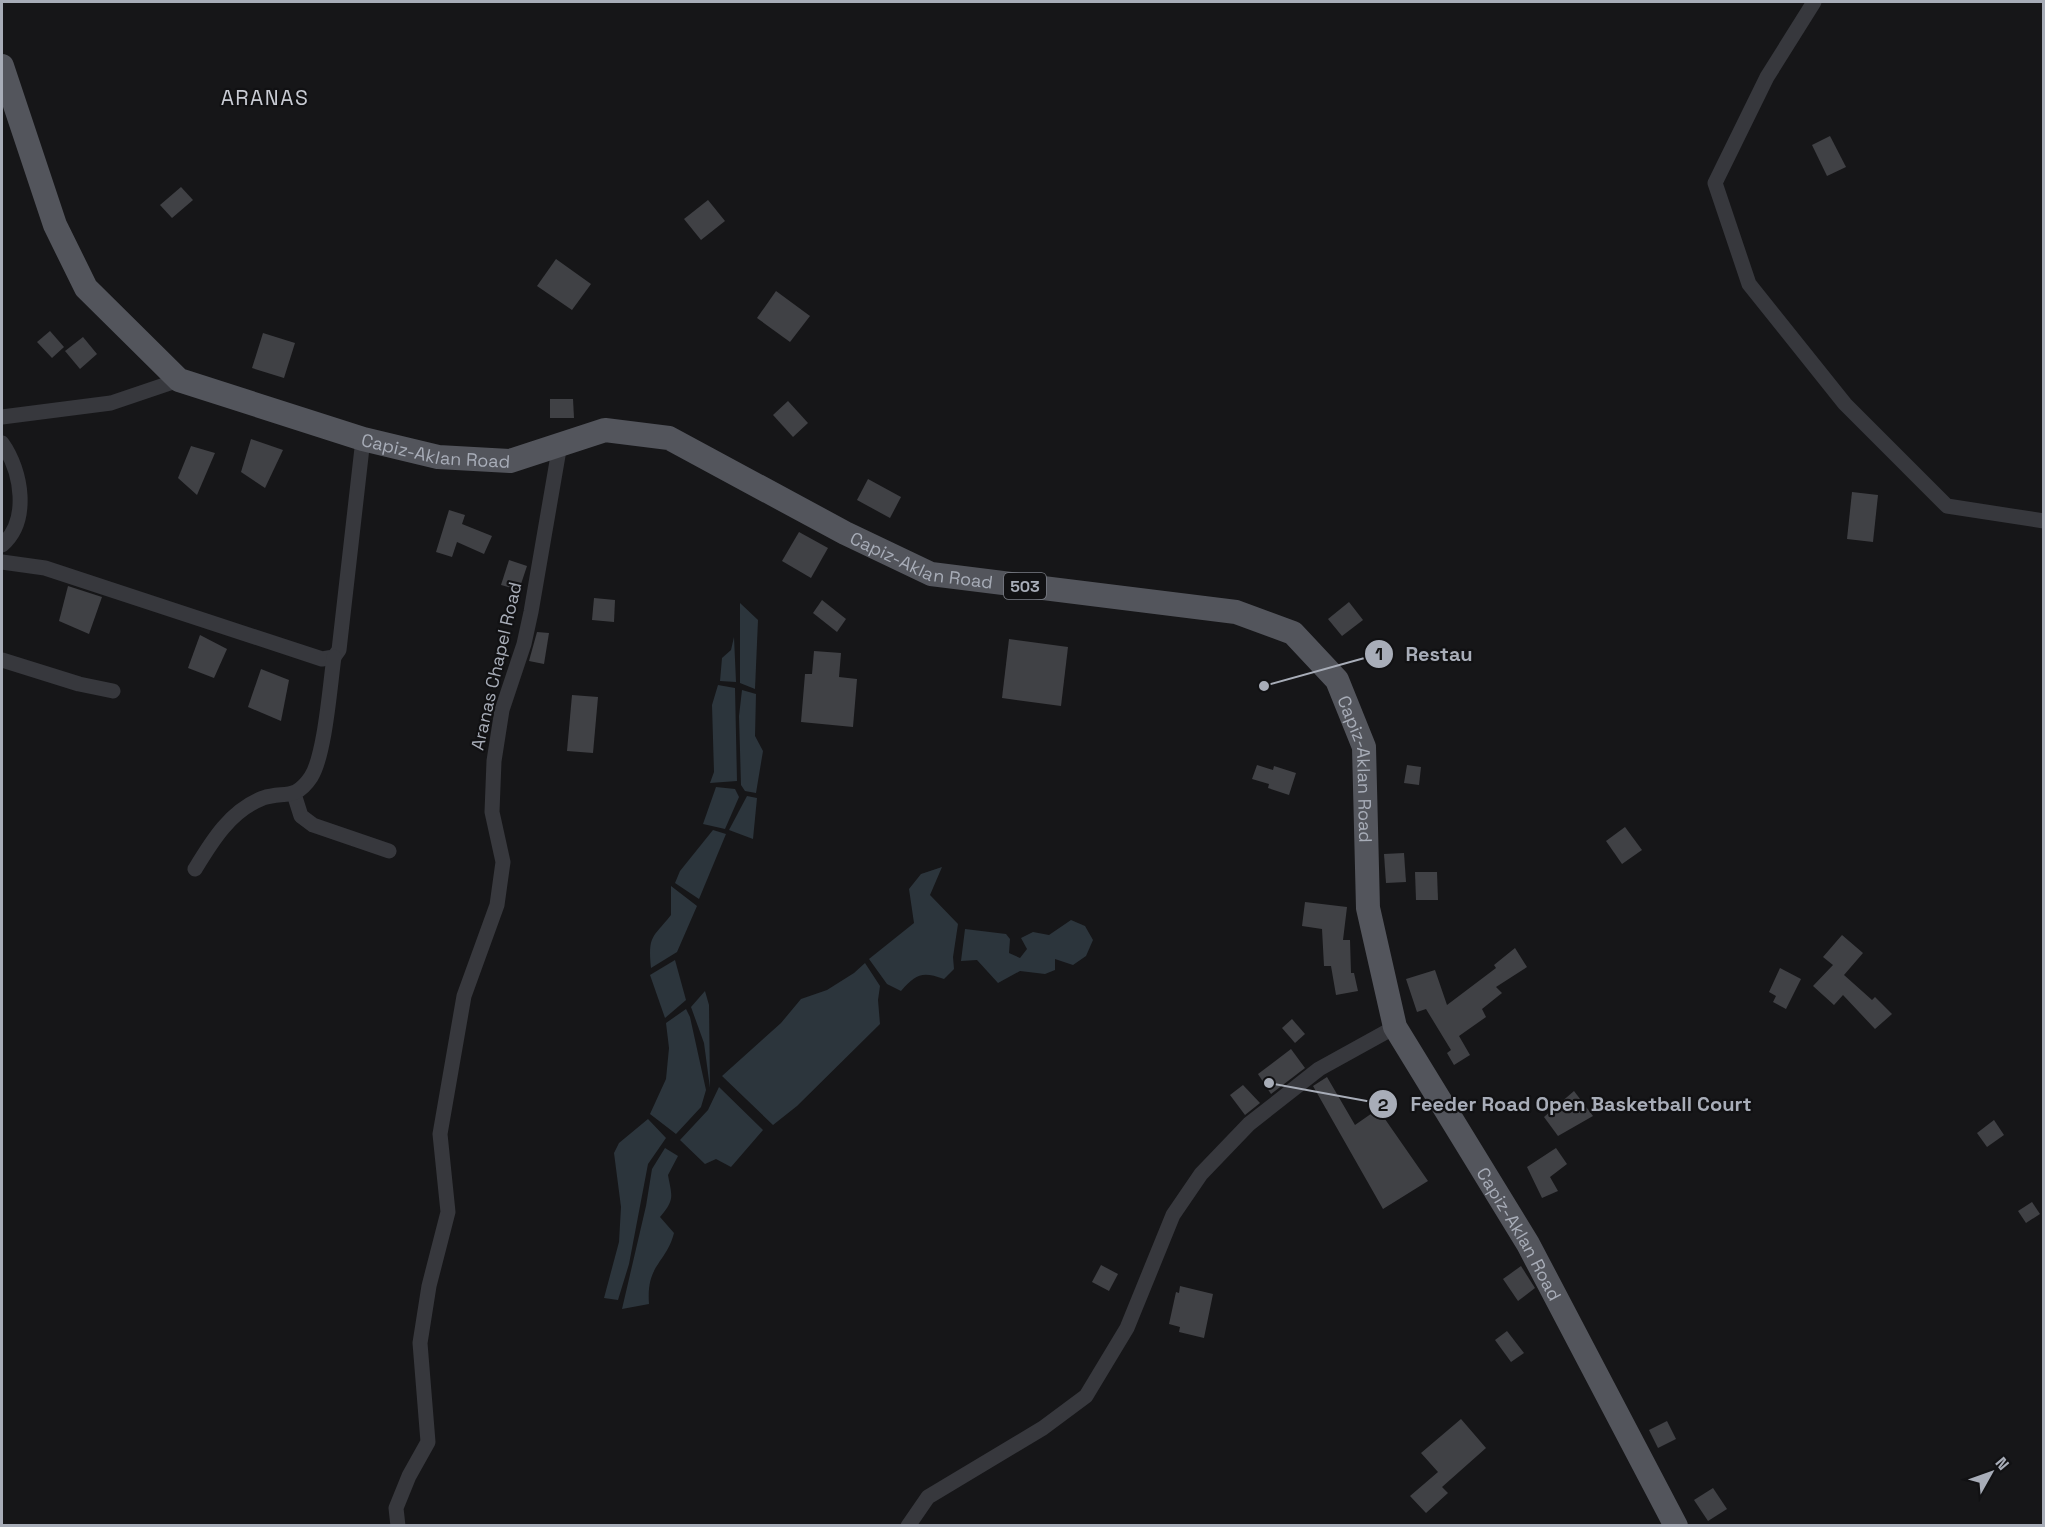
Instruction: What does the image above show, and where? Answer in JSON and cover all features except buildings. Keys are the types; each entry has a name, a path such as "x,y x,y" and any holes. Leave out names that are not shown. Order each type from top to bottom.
{"main road":[{"name":"Capiz-Aklan Road","path":"2,66 55,225 86,288 179,380 363,439 438,457 510,461 605,430 669,438 845,532 931,574 1236,612 1293,633 1337,680 1364,747 1368,908 1395,1027 1528,1244 1676,1526"}],"street":[{"path":"1814,2 1767,77 1715,183 1749,284 1845,404 1947,506 2043,521"},
{"path":"2,417 111,403 179,380"},
{"path":"195,869 216,835 233,817 264,798 294,794 310,779 318,763 334,657 339,650 363,439"},
{"path":"2,443 11,456 19,483 18,519 11,537 2,545"},
{"name":"Aranas Chapel Road","path":"398,1526 396,1508 409,1476 428,1442 420,1343 429,1286 448,1212 440,1134 464,996 496,906 503,862 492,812 496,751 502,710 524,644 531,612 560,444"},
{"path":"2,562 45,568 322,659 334,657"},
{"path":"2,660 78,684 113,691"},
{"path":"294,794 301,816 314,825 389,851"},
{"path":"908,1526 928,1497 1043,1428 1086,1396 1127,1328 1173,1215 1202,1174 1249,1124 1319,1069 1395,1027"}],"shaded area":[{"path":"740,603 758,620 755,689 740,683"},
{"path":"734,637 736,682 720,681 722,658 731,650"},
{"path":"718,685 735,688 737,781 710,783 714,772 712,705"},
{"path":"742,690 756,694 755,736 763,751 756,793 745,791 741,785 739,716"},
{"path":"716,787 735,789 739,797 725,829 703,824"},
{"path":"747,796 757,798 753,839 729,830"},
{"path":"713,830 726,834 699,899 675,883 680,871"},
{"path":"942,867 930,895 958,924 953,957 954,969 944,979 930,975 915,978 901,991 887,984 869,959 914,923 909,889 921,874"},
{"path":"671,886 697,906 677,952 651,968 651,943 671,915"},
{"path":"1071,920 1085,926 1093,940 1086,956 1073,965 1055,959 1055,970 1045,974 1020,971 998,983 977,960 961,961 965,929 1006,934 1010,939 1009,953 1020,958 1027,949 1021,938 1033,932 1049,935"},
{"path":"675,960 686,1000 665,1018 650,975"},
{"path":"865,963 880,986 878,1000 880,1024 797,1106 773,1125 722,1076 781,1023 801,999 827,990"},
{"path":"705,991 709,1005 710,1088 704,1043 691,1007"},
{"path":"686,1009 690,1017 706,1090 701,1107 676,1134 650,1114 666,1079 669,1048 666,1023"},
{"path":"719,1087 763,1130 731,1167 716,1159 705,1164 680,1140 708,1110"},
{"path":"648,1119 666,1138 648,1164 629,1264 618,1300 604,1298 619,1242 621,1207 614,1153 619,1143"},
{"path":"665,1148 678,1156 668,1175 670,1202 660,1217 674,1233 671,1243 653,1272 649,1304 622,1309 646,1206 652,1169"}],"place":[{"name":"Restau","path":"1264,686"},
{"name":"Feeder Road Open Basketball Court","path":"1269,1083"}],"district":[{"name":"ARANAS","path":"265,97"}]}
